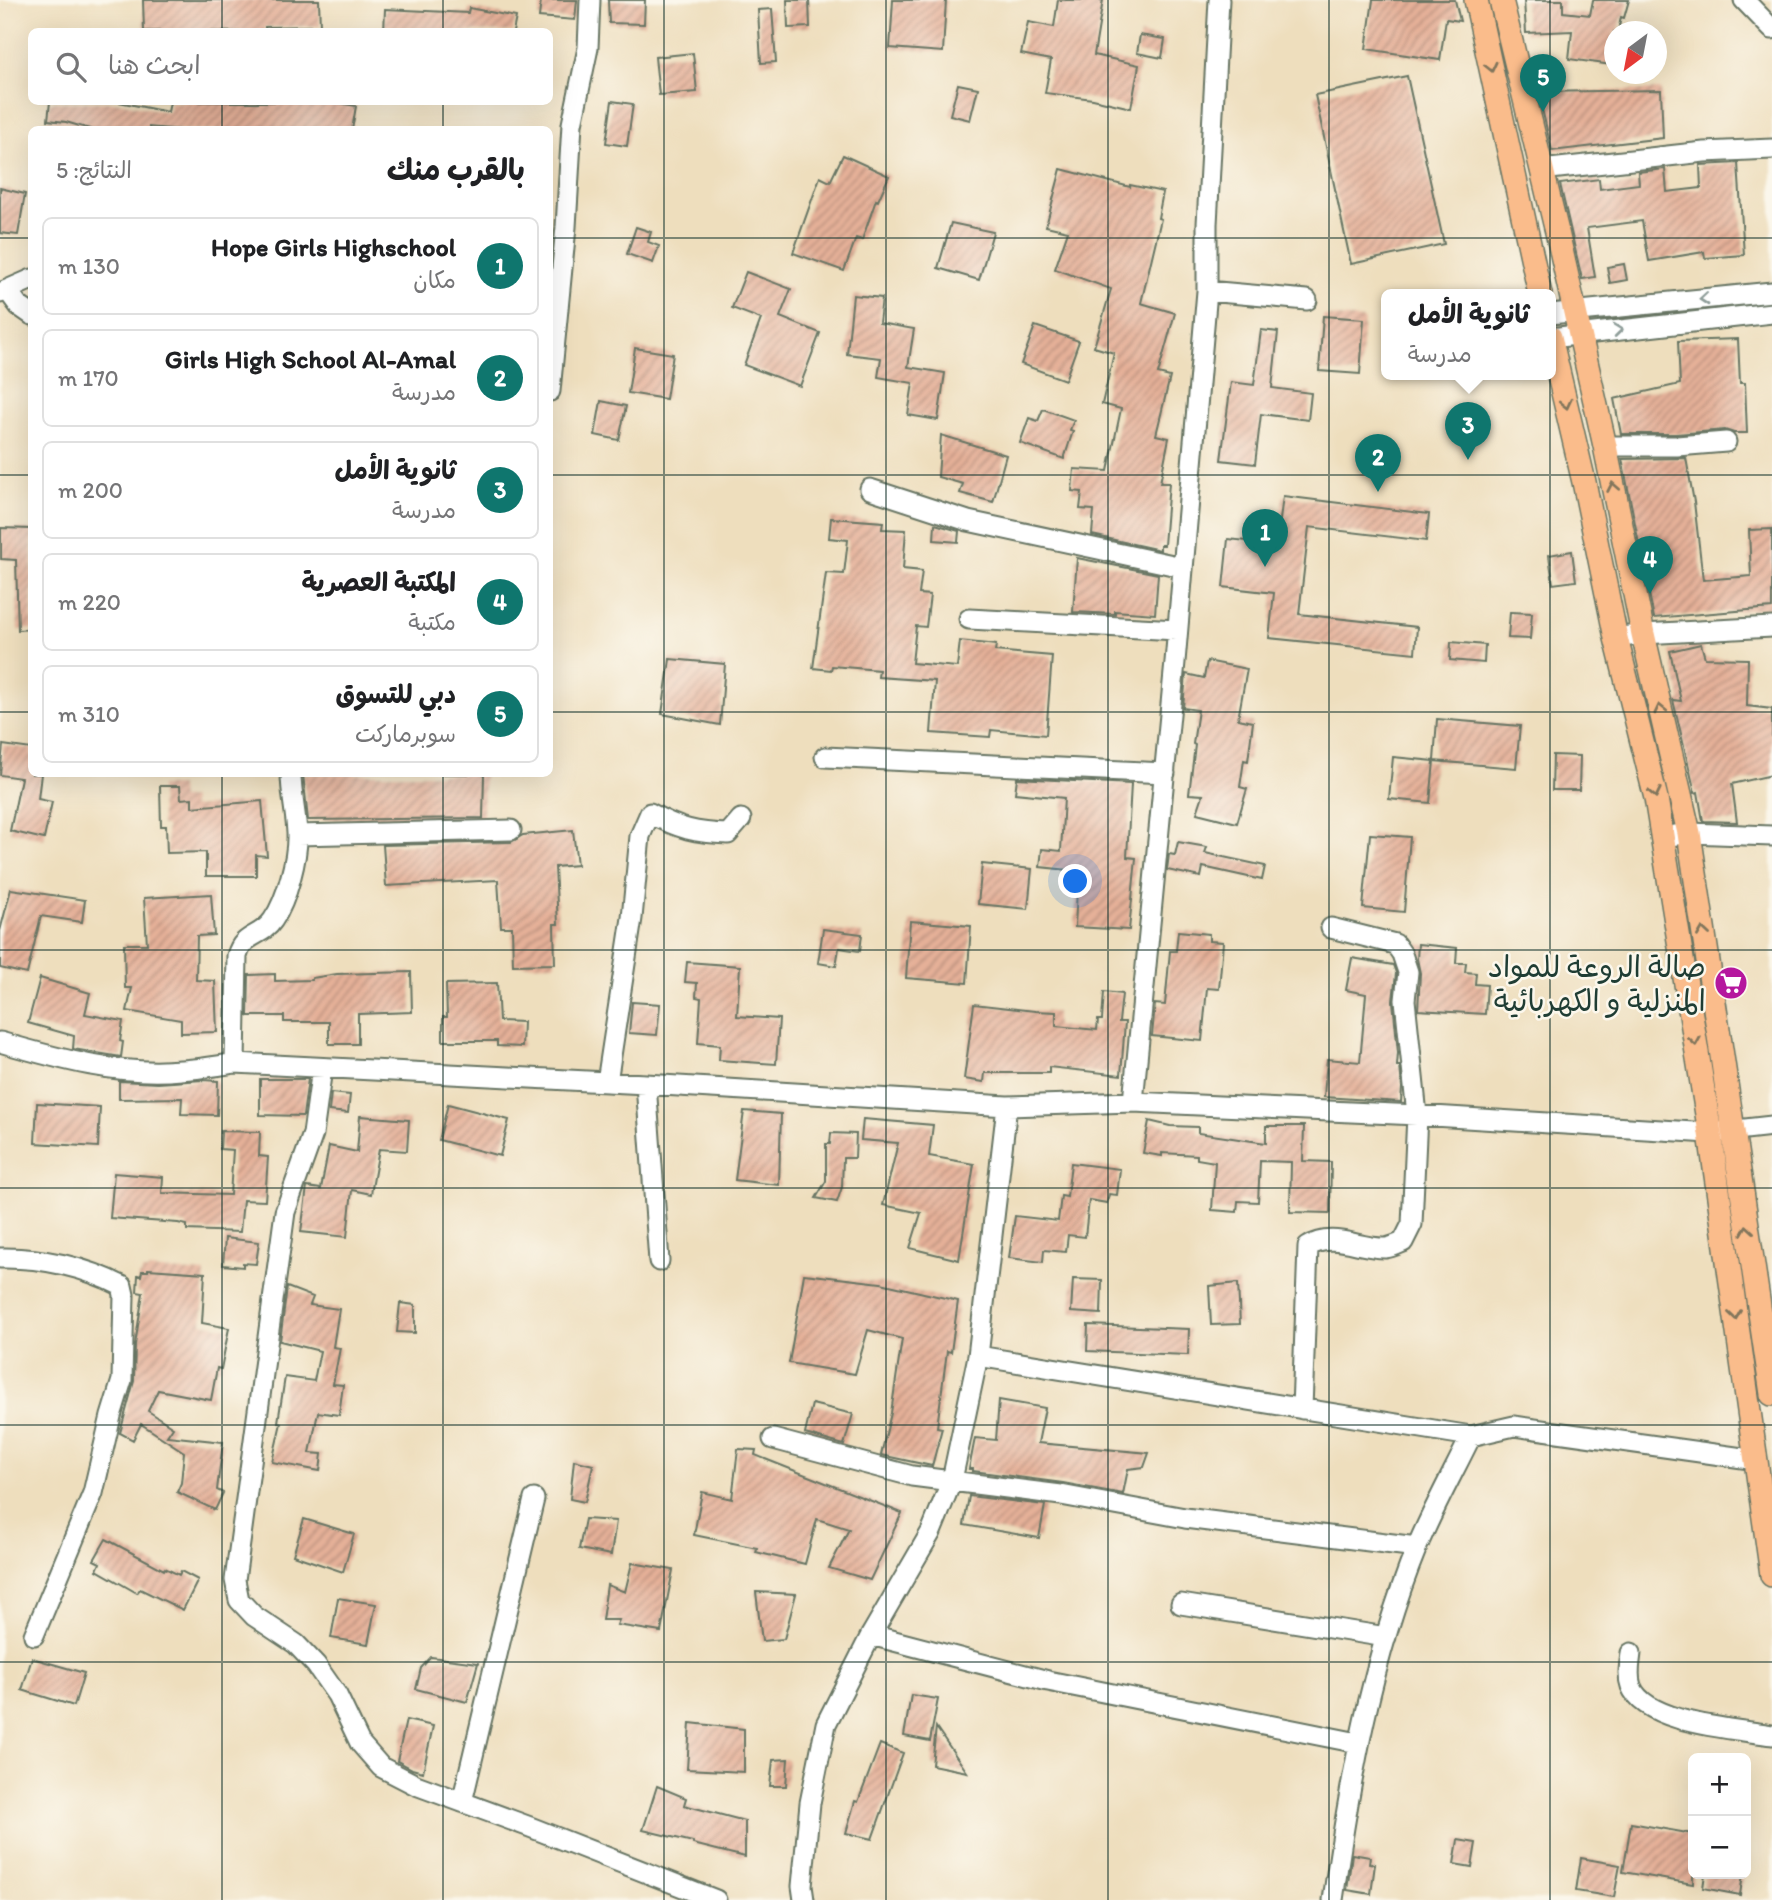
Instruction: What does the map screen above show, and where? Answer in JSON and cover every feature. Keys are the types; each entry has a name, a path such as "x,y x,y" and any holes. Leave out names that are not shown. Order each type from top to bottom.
{"main road":[{"path":"1476,0 1539,289"},
{"path":"1501,0 1605,446 1643,634 1689,833 1757,1460 1772,1575"},
{"path":"1556,363 1616,638 1656,798 1721,1131 1754,1280 1772,1394"}],"street":[{"path":"553,326 566,227 572,124 588,48 590,0"},
{"path":"1133,1102 1207,291 1207,224 1219,0"},
{"path":"1744,0 1772,29"},
{"path":"1541,170 1704,152 1772,149"},
{"path":"28,281 4,292 28,312"},
{"path":"1207,291 1307,300"},
{"path":"1556,313 1772,292"},
{"path":"1556,337 1772,313"},
{"path":"1605,446 1677,446 1726,442"},
{"path":"870,489 968,521 1182,567"},
{"path":"969,618 1177,630"},
{"path":"1616,638 1772,627"},
{"path":"825,757 1165,773"},
{"path":"235,1063 237,957 240,945 268,928 286,894 297,835 291,777"},
{"path":"607,1082 632,918 639,836 650,813 674,827 696,833 728,834 741,820"},
{"path":"297,835 511,831"},
{"path":"1663,837 1689,833 1772,836"},
{"path":"1302,1409 1308,1247 1315,1242 1328,1240 1387,1248 1403,1242 1412,1224 1417,1115 1405,1000 1408,972 1402,954 1395,944 1331,928"},
{"path":"0,1042 103,1068 179,1071 235,1063 1007,1106 1133,1102 1721,1131 1772,1126"},
{"path":"322,1068 313,1134 285,1212 235,1580 239,1600 254,1616 296,1644 316,1665 337,1695 360,1743 381,1767 416,1786 716,1900"},
{"path":"646,1084 659,1261"},
{"path":"804,1900 802,1886 810,1802 826,1724 871,1635 931,1532 952,1480 978,1356 1007,1106"},
{"path":"0,1258 22,1257 86,1270 121,1286 124,1295 122,1380 93,1493 34,1635"},
{"path":"1754,1280 1772,1297"},
{"path":"978,1356 1471,1436 1514,1426 1559,1430 1757,1460"},
{"path":"1333,1900 1358,1742 1386,1637 1418,1547 1471,1436"},
{"path":"773,1439 912,1476 1061,1495 1185,1518 1418,1547"},
{"path":"462,1802 534,1499"},
{"path":"1181,1605 1386,1637"},
{"path":"871,1635 1048,1681 1358,1742"},
{"path":"1631,1653 1628,1677 1631,1689 1644,1704 1677,1719 1772,1735"}],"building":[{"path":"143,0 319,0 320,26 144,28"},
{"path":"541,0 577,0 575,20 539,17"},
{"path":"608,0 645,0 644,24 609,23"},
{"path":"787,0 809,0 810,27 788,28"},
{"path":"893,0 946,0 943,52 890,48"},
{"path":"1058,0 1103,0 1094,55 1139,65 1131,108 1093,99 1045,93 1051,60 1021,54 1028,22 1054,27"},
{"path":"1373,0 1455,0 1460,21 1446,19 1440,60 1366,49"},
{"path":"1524,0 1563,0 1563,12 1590,15 1593,0 1629,0 1624,18 1621,17 1620,21 1604,21 1604,64 1569,59 1572,31 1526,33"},
{"path":"469,8 516,17 514,28 384,28 385,9 468,13"},
{"path":"772,9 776,62 761,63 758,10"},
{"path":"1140,35 1165,39 1162,58 1137,53"},
{"path":"693,53 697,92 659,95 655,57"},
{"path":"1407,76 1444,244 1351,264 1315,95"},
{"path":"958,84 978,88 970,120 950,115"},
{"path":"1661,90 1663,138 1552,151 1538,92"},
{"path":"612,101 633,104 627,146 606,143"},
{"path":"50,105 134,105 168,112 169,105 356,106 353,126 80,126 48,120"},
{"path":"843,155 889,176 878,201 876,200 862,240 856,238 844,271 793,253 820,177 830,182"},
{"path":"1738,163 1744,255 1705,258 1704,252 1649,261 1642,221 1587,228 1595,277 1582,279 1560,184 1599,179 1600,189 1639,184 1638,172 1665,169 1667,192 1701,188 1700,165"},
{"path":"1061,169 1130,187 1163,192 1158,218 1161,219 1141,303 1175,313 1158,374 1170,377 1156,435 1169,438 1160,483 1169,483 1164,545 1160,545 1160,550 1092,535 1094,510 1080,509 1082,492 1072,491 1074,469 1108,471 1121,409 1102,404 1114,353 1094,347 1111,289 1055,269 1068,231 1046,226"},
{"path":"0,188 25,194 18,235 0,233"},
{"path":"951,223 993,232 979,280 938,268"},
{"path":"636,227 651,232 648,242 659,246 653,263 627,254"},
{"path":"1624,264 1627,280 1610,283 1607,267"},
{"path":"746,272 791,289 780,317 820,333 800,386 744,365 761,319 732,308"},
{"path":"853,295 882,298 879,323 914,329 908,367 945,373 938,420 908,415 913,383 878,377 881,358 847,354"},
{"path":"1323,316 1364,319 1360,374 1319,371"},
{"path":"1035,326 1079,341 1065,380 1021,364"},
{"path":"1261,330 1278,332 1272,388 1311,393 1308,420 1261,414 1255,464 1221,460 1231,382 1254,385"},
{"path":"1738,339 1740,383 1745,383 1747,433 1725,430 1676,434 1621,434 1614,399 1680,384 1678,341"},
{"path":"635,348 673,354 666,399 628,393"},
{"path":"601,401 626,406 619,440 595,435"},
{"path":"1043,409 1074,420 1064,459 1020,443 1029,418 1038,421"},
{"path":"941,435 1006,455 993,502 960,493 963,484 938,477"},
{"path":"1686,458 1703,580 1751,576 1749,530 1772,529 1772,608 1654,618 1622,459"},
{"path":"1283,496 1429,514 1426,541 1309,527 1299,614 1417,627 1415,653 1269,638 1274,593 1223,587 1228,539 1277,544"},
{"path":"831,518 883,522 882,529 906,530 903,569 922,571 919,594 930,595 926,627 916,626 912,663 957,667 960,641 996,645 995,651 1052,656 1046,735 991,730 990,737 931,733 935,681 878,677 879,670 832,666 831,670 813,668 826,573 844,574 848,540 829,538"},
{"path":"935,524 959,531 958,542 934,540"},
{"path":"1,528 28,529 28,629 18,630 16,560 1,559"},
{"path":"1572,551 1576,581 1553,584 1549,555"},
{"path":"1077,558 1158,574 1155,614 1073,612"},
{"path":"1510,612 1532,613 1530,639 1508,638"},
{"path":"1451,642 1485,645 1484,663 1450,660"},
{"path":"1701,644 1705,658 1748,659 1747,706 1772,709 1772,775 1732,784 1737,822 1703,821 1698,792 1695,793 1673,700 1681,701 1670,651"},
{"path":"670,659 725,664 720,725 662,714"},
{"path":"1207,661 1247,669 1238,719 1253,722 1248,761 1244,760 1240,787 1247,789 1237,823 1197,813 1203,795 1189,794 1198,710 1183,708 1186,674 1204,678"},
{"path":"1437,719 1520,726 1516,768 1434,761"},
{"path":"3,745 28,748 28,777 41,777 38,799 52,802 44,839 10,831 21,778 0,775"},
{"path":"1553,755 1580,756 1579,790 1552,790"},
{"path":"1393,757 1434,761 1430,803 1389,799"},
{"path":"303,777 484,777 483,818 308,820"},
{"path":"1017,778 1131,784 1127,857 1136,858 1129,930 1075,927 1078,871 1040,867 1042,849 1061,851 1064,798 1015,793"},
{"path":"160,786 180,786 181,799 192,798 192,807 262,801 267,856 256,855 256,876 206,876 206,852 167,853 166,826 161,826"},
{"path":"573,830 577,865 555,867 558,924 554,924 555,964 513,965 512,927 501,927 498,880 386,886 383,845 511,842 523,835"},
{"path":"1370,834 1410,837 1404,912 1363,908"},
{"path":"1178,842 1207,847 1205,853 1265,866 1262,880 1203,867 1201,877 1167,870 1169,854 1175,855"},
{"path":"982,864 1032,869 1028,909 978,904"},
{"path":"11,889 85,900 82,922 41,916 27,974 0,968 0,931"},
{"path":"211,894 214,935 197,936 196,980 215,981 217,1032 181,1033 181,1020 127,1011 132,988 125,988 124,944 147,944 144,898"},
{"path":"910,921 971,926 967,983 906,978"},
{"path":"823,929 862,934 860,951 839,948 836,966 818,963"},
{"path":"1178,931 1209,934 1209,941 1223,942 1219,989 1207,988 1202,1041 1152,1036 1155,1004 1165,1005 1170,951 1176,951"},
{"path":"1418,944 1457,948 1456,963 1466,963 1465,972 1476,973 1475,984 1487,985 1485,1014 1418,1010"},
{"path":"1352,958 1393,965 1396,973 1393,1001 1397,1066 1400,1066 1402,1088 1401,1102 1324,1097 1327,1059 1360,1062 1366,994 1346,990"},
{"path":"687,962 740,966 737,1016 779,1019 776,1064 719,1060 720,1045 698,1043 701,998 696,997 697,983 685,982"},
{"path":"411,972 412,1012 358,1014 358,1044 329,1044 329,1022 284,1022 284,1016 248,1016 249,975 275,974 275,981 312,980 337,974"},
{"path":"40,978 90,993 85,1014 123,1021 121,1057 73,1049 74,1036 28,1023"},
{"path":"497,983 499,1021 523,1022 522,1047 497,1046 497,1041 443,1041 443,1017 447,1017 446,984"},
{"path":"1104,992 1122,994 1119,1022 1125,1022 1121,1075 1049,1067 1049,1073 985,1073 984,1082 964,1079 974,1004 1056,1012 1056,1026 1097,1030 1098,1020 1102,1020"},
{"path":"632,1002 660,1004 657,1035 629,1033"},
{"path":"260,1079 308,1079 303,1116 260,1115"},
{"path":"119,1081 158,1083 218,1081 217,1115 181,1114 182,1098 119,1099"},
{"path":"331,1093 350,1095 348,1113 329,1111"},
{"path":"37,1103 100,1107 98,1147 35,1143"},
{"path":"448,1104 509,1120 500,1156 439,1140"},
{"path":"744,1111 781,1114 779,1185 735,1180"},
{"path":"360,1116 409,1120 407,1151 379,1149 371,1194 352,1190 347,1237 301,1232 307,1187 321,1189 329,1146 357,1152"},
{"path":"863,1119 933,1125 929,1156 974,1164 959,1260 910,1248 921,1213 883,1205 898,1143 861,1140"},
{"path":"1149,1121 1170,1126 1198,1127 1198,1133 1266,1143 1266,1126 1304,1126 1303,1161 1331,1162 1330,1213 1290,1212 1291,1162 1260,1161 1258,1202 1238,1201 1237,1212 1212,1210 1215,1162 1197,1159 1197,1155 1162,1153 1162,1156 1143,1153"},
{"path":"221,1131 260,1132 259,1156 268,1157 265,1201 243,1200 240,1232 187,1230 187,1225 178,1223 110,1218 114,1173 163,1177 162,1193 230,1195 233,1150 220,1149"},
{"path":"831,1133 856,1134 855,1158 843,1158 842,1187 837,1202 816,1198 826,1181 826,1144 830,1144"},
{"path":"1071,1163 1120,1169 1117,1195 1109,1194 1107,1203 1089,1200 1085,1237 1068,1235 1066,1252 1044,1250 1043,1262 1009,1258 1015,1216 1058,1221 1061,1196 1067,1197"},
{"path":"225,1238 259,1242 256,1264 243,1263 243,1267 223,1265"},
{"path":"148,1269 205,1273 202,1323 229,1328 221,1369 217,1368 211,1400 158,1390 148,1411 173,1427 167,1436 223,1442 217,1490 223,1493 215,1510 177,1492 181,1483 184,1452 141,1424 133,1440 120,1433 134,1381 135,1345 143,1293 137,1292 138,1275 141,1276 142,1271"},
{"path":"804,1274 881,1283 958,1301 951,1352 947,1351 937,1427 942,1428 932,1466 881,1455 891,1413 902,1339 868,1330 855,1374 789,1363"},
{"path":"1073,1279 1102,1280 1101,1314 1071,1312"},
{"path":"1238,1283 1240,1324 1211,1325 1209,1286"},
{"path":"287,1287 313,1297 310,1305 339,1309 333,1347 340,1348 333,1384 343,1385 339,1415 318,1412 310,1453 322,1454 320,1471 272,1462 281,1423 278,1422 285,1377 314,1381 320,1351 280,1341"},
{"path":"400,1303 415,1305 415,1333 397,1332"},
{"path":"1088,1325 1189,1329 1188,1355 1087,1351"},
{"path":"999,1400 1045,1408 1038,1443 1149,1453 1144,1467 1128,1469 1123,1494 973,1471 969,1469 975,1438 996,1440"},
{"path":"812,1404 853,1414 844,1445 805,1434"},
{"path":"738,1449 756,1450 755,1455 902,1513 870,1580 829,1568 849,1529 817,1519 805,1564 756,1552 757,1548 694,1535 702,1492 732,1499"},
{"path":"574,1460 593,1465 585,1502 570,1499"},
{"path":"969,1496 1045,1505 1039,1538 964,1525"},
{"path":"304,1519 354,1534 343,1572 293,1555"},
{"path":"585,1519 616,1521 611,1555 579,1549"},
{"path":"106,1539 164,1570 165,1568 179,1575 181,1571 198,1580 183,1610 140,1589 137,1593 97,1570 100,1563 94,1560"},
{"path":"632,1563 673,1570 661,1632 617,1625 619,1620 602,1620 607,1585 625,1592"},
{"path":"756,1592 796,1594 784,1639 762,1641"},
{"path":"338,1598 376,1604 368,1644 331,1638"},
{"path":"431,1657 478,1663 467,1702 416,1689 421,1668"},
{"path":"32,1658 84,1673 74,1706 22,1690"},
{"path":"911,1695 938,1699 930,1741 904,1736"},
{"path":"406,1720 433,1726 423,1772 397,1761"},
{"path":"690,1723 744,1729 744,1772 687,1769"},
{"path":"936,1727 967,1772 932,1765"},
{"path":"880,1744 903,1753 872,1839 846,1833 855,1801 858,1802"},
{"path":"788,1759 786,1786 770,1786 773,1760"},
{"path":"657,1786 686,1798 684,1805 745,1821 745,1857 643,1830"},
{"path":"1631,1823 1688,1833 1688,1879 1693,1879 1693,1884 1623,1872"},
{"path":"1458,1840 1476,1843 1472,1867 1454,1864"},
{"path":"1352,1854 1370,1857 1369,1863 1375,1864 1371,1894 1347,1890"},
{"path":"1581,1858 1620,1865 1614,1897 1576,1891"},
{"path":"1704,1879 1742,1879 1740,1895 1703,1888"}],"place":[{"name":"دبي للتسوق","path":"1543,112"},
{"name":"ثانوية الأمل","path":"1468,460"},
{"name":"Girls High School Al-Amal","path":"1378,492"},
{"name":"Hope Girls Highschool","path":"1265,567"},
{"name":"المكتبة العصرية","path":"1650,594"},
{"name":"صالة الروعة للمواد المنزلية و الكهربائية","path":"1731,983"}]}
